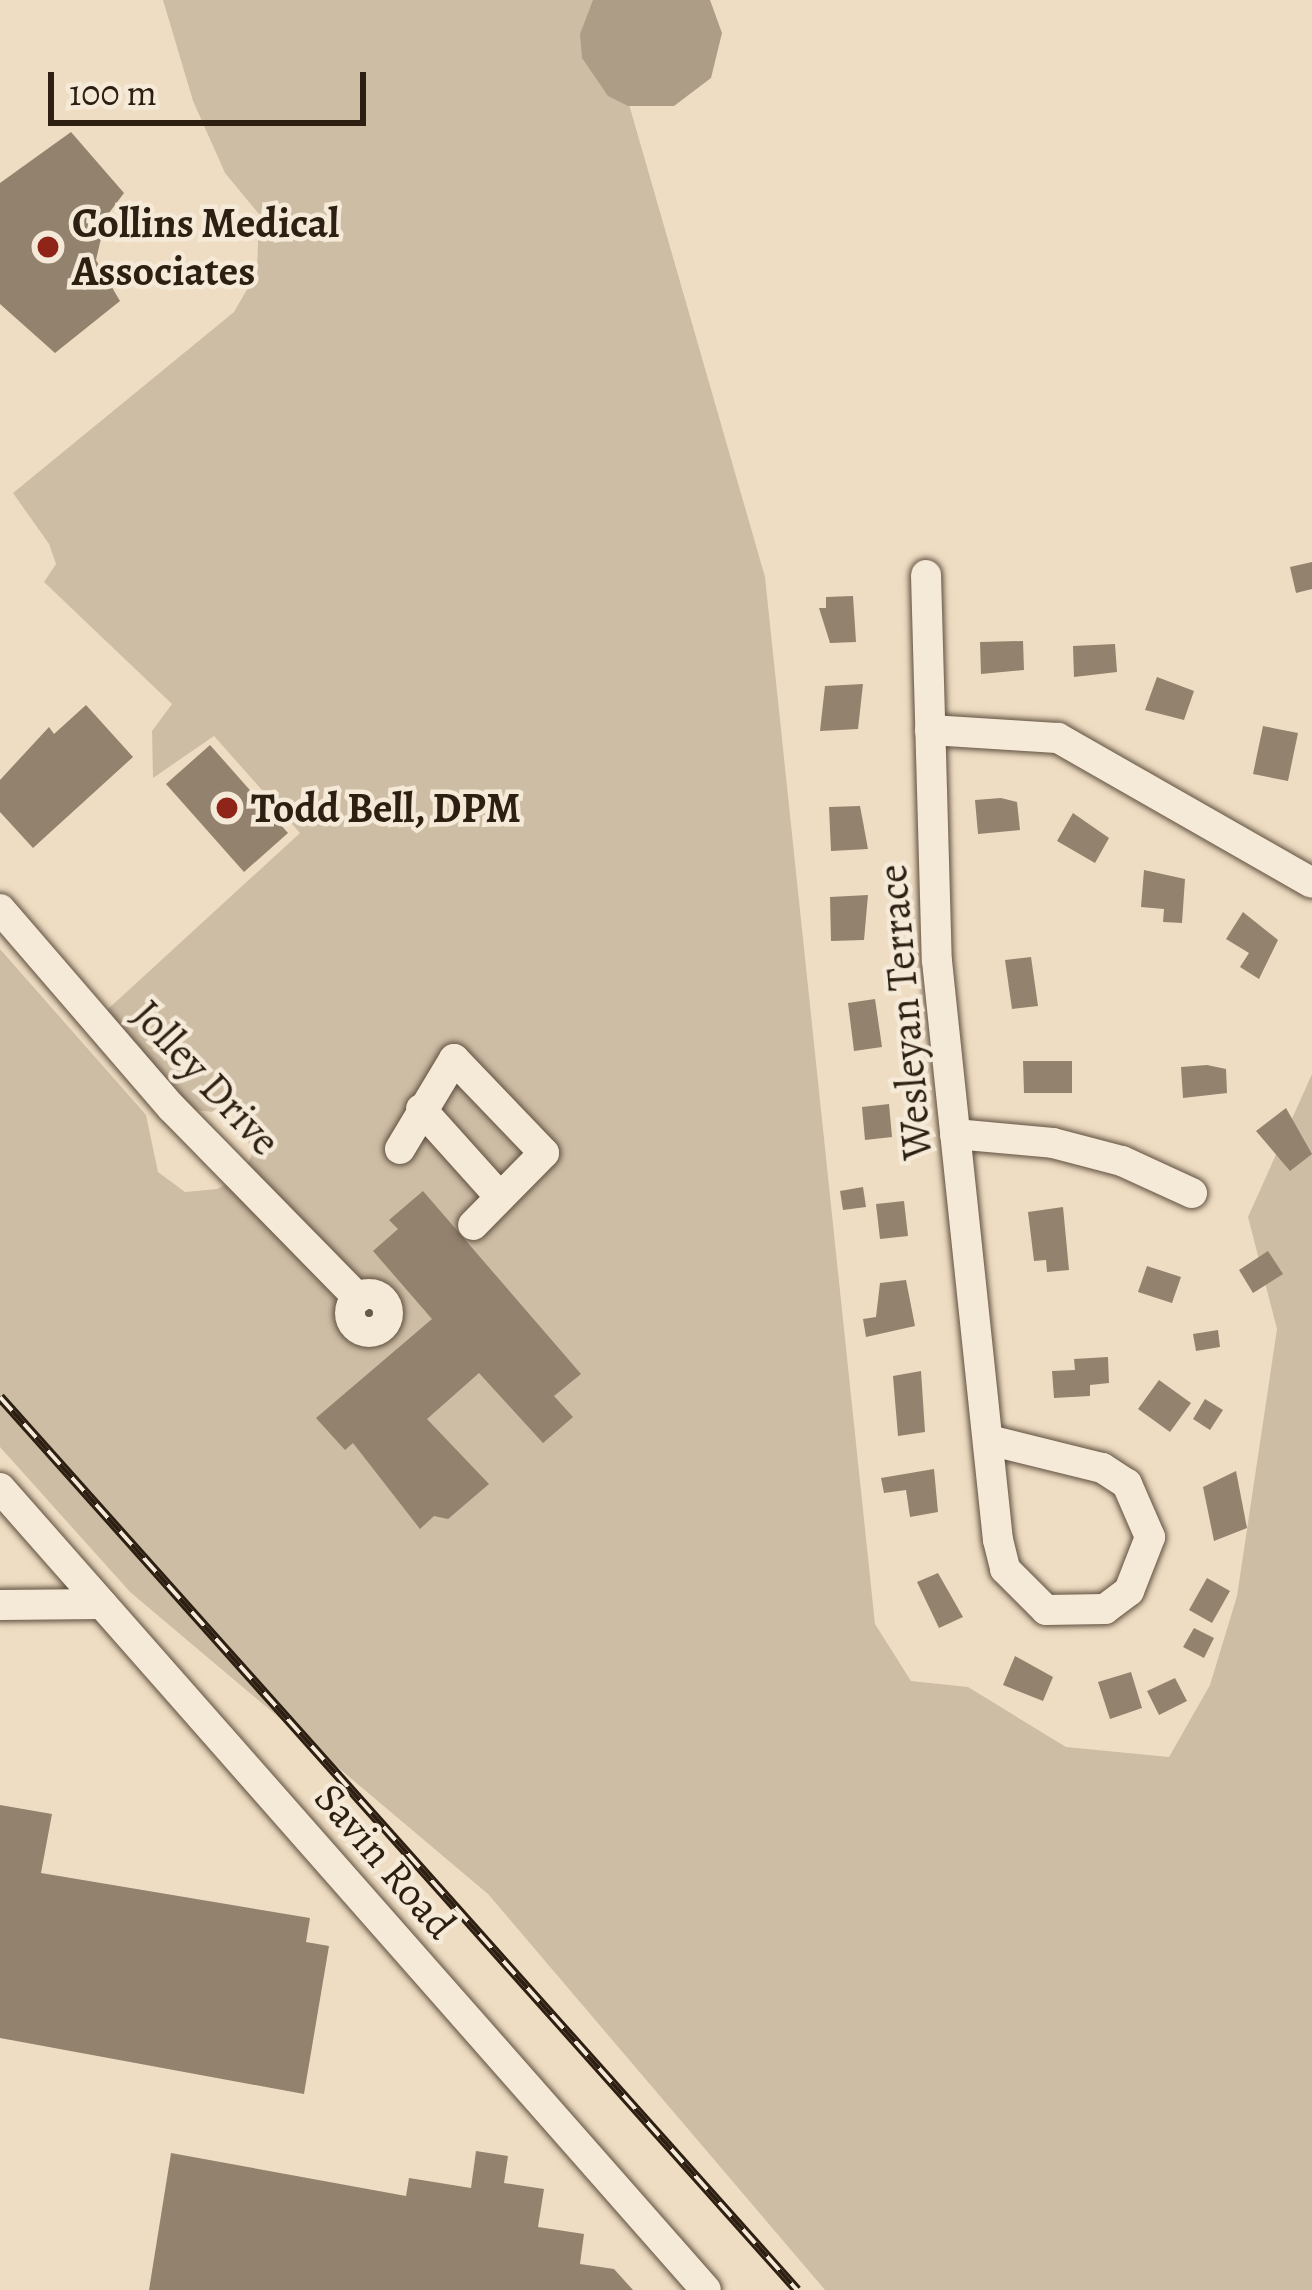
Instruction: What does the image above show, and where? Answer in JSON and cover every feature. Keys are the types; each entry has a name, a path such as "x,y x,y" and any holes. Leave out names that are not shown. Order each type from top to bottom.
{"street":[{"name":"Wesleyan Terrace","path":"926,575 938,961 993,1441 998,1540 1022,1594 1076,1615 1105,1609 1129,1591 1150,1538 1127,1484 1102,1468 993,1441"},
{"path":"930,730 1058,738 1312,883"},
{"name":"Jolley Drive","path":"0,909 172,1108 358,1298"},
{"path":"400,1149 454,1059 544,1153 473,1225"},
{"path":"422,1109 500,1197"},
{"path":"955,1134 1053,1143 1122,1161 1192,1193"},
{"name":"Savin Road","path":"0,1488 706,2290"},
{"path":"0,1605 102,1604"}],"shaded area":[{"path":"163,0 599,0 765,577 875,1624 911,1681 968,1687 1066,1747 1169,1757 1210,1685 1237,1596 1277,1329 1248,1217 1312,1074 1312,2290 825,2290 488,1894 130,1592 0,1447 0,949 146,1115 158,1172 185,1192 217,1189 242,1177 253,1152 235,1114 172,1108 95,1021 300,833 214,736 153,778 152,731 172,704 44,582 56,564 49,544 13,493 234,312 257,272 259,214 225,173 193,101"},
{"path":"593,0 710,0 722,33 711,78 674,106 628,106 608,96 582,58 580,34"}],"building":[{"name":"Collins Medical Associates","path":"71,132 124,193 106,217 96,260 120,301 55,353 0,304 0,183"},
{"path":"1312,562 1312,589 1296,593 1290,567"},
{"path":"853,596 856,642 830,643 819,608 826,608 826,597"},
{"path":"1023,641 1024,670 981,674 980,642"},
{"path":"1115,644 1117,672 1074,677 1073,646"},
{"path":"1157,677 1194,691 1184,720 1145,710"},
{"path":"863,684 858,729 820,731 825,686"},
{"path":"86,705 133,757 33,848 0,812 0,780 49,727 54,734"},
{"path":"1263,726 1298,733 1288,781 1253,774"},
{"name":"Todd Bell, DPM","path":"210,745 288,833 244,872 166,784"},
{"path":"975,800 1017,802 1020,830 978,834"},
{"path":"860,806 868,849 831,851 829,807"},
{"path":"1073,813 1109,838 1095,863 1057,841"},
{"path":"1144,870 1185,879 1182,923 1163,922 1164,909 1141,907"},
{"path":"868,895 864,940 831,941 830,897"},
{"path":"1243,912 1278,940 1259,979 1240,967 1249,953 1226,939"},
{"path":"1031,957 1038,1006 1012,1009 1005,960"},
{"path":"875,999 882,1047 854,1051 848,1003"},
{"path":"1023,1061 1072,1061 1072,1093 1024,1093"},
{"path":"1181,1067 1226,1069 1227,1093 1183,1098"},
{"path":"889,1104 892,1137 865,1140 862,1107"},
{"path":"1286,1108 1312,1154 1290,1171 1256,1131"},
{"path":"863,1187 866,1207 843,1210 840,1191"},
{"path":"423,1191 581,1374 554,1396 573,1417 543,1443 479,1373 427,1419 489,1484 448,1519 434,1516 420,1529 353,1443 345,1450 316,1418 432,1319 373,1251 398,1229 389,1220"},
{"path":"904,1201 908,1236 880,1239 876,1204"},
{"path":"1063,1207 1069,1270 1047,1272 1046,1260 1034,1261 1028,1212"},
{"path":"1268,1251 1283,1274 1253,1293 1239,1270"},
{"path":"1147,1266 1181,1277 1172,1303 1138,1292"},
{"path":"906,1280 915,1326 866,1337 863,1319 876,1317 880,1283"},
{"path":"1218,1330 1220,1347 1196,1351 1193,1334"},
{"path":"1108,1357 1109,1383 1090,1385 1090,1396 1054,1398 1052,1371 1075,1370 1074,1359"},
{"path":"921,1371 925,1432 898,1436 893,1376"},
{"path":"1159,1380 1191,1403 1170,1432 1138,1409"},
{"path":"1205,1399 1223,1410 1210,1430 1193,1419"},
{"path":"934,1469 938,1512 910,1517 906,1490 884,1493 881,1478"},
{"path":"1236,1471 1247,1528 1214,1541 1203,1487"},
{"path":"938,1573 963,1617 939,1628 917,1582"},
{"path":"1207,1578 1230,1591 1212,1623 1189,1610"},
{"path":"1194,1628 1214,1638 1204,1658 1183,1647"},
{"path":"1015,1656 1053,1677 1043,1701 1003,1685"},
{"path":"1131,1672 1142,1708 1110,1719 1098,1682"},
{"path":"1175,1678 1187,1701 1159,1715 1147,1691"},
{"path":"0,1805 52,1814 41,1873 310,1918 306,1942 329,1946 304,2094 0,2038"},
{"path":"476,2151 508,2156 504,2183 544,2189 538,2227 584,2234 580,2264 614,2269 633,2290 149,2290 171,2153 406,2196 409,2178 471,2188"}],"railway":[{"path":"0,1397 797,2290"}],"place":[{"name":"Collins Medical Associates","path":"48,247"},
{"name":"Todd Bell, DPM","path":"227,808"}]}
